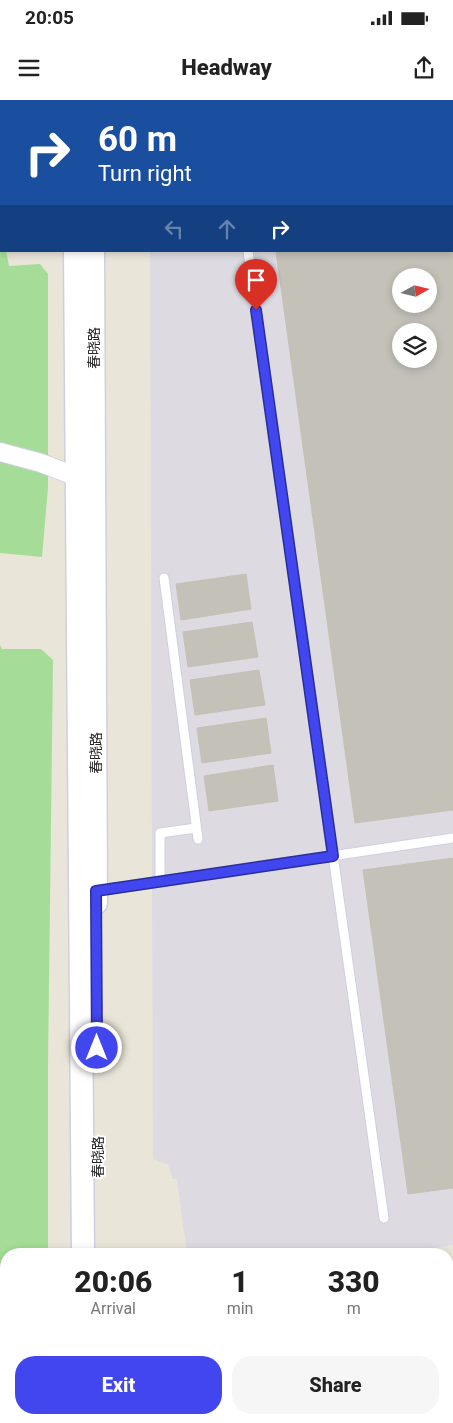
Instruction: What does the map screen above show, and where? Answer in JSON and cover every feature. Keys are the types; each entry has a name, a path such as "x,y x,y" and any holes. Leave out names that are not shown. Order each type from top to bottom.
{"street":[{"path":"75,252 77,477 88,892 83,1248"},
{"name":"春晓路","path":"93,252 88,892 98,1248"},
{"path":"0,452 41,463 77,477"}],"lane":[{"path":"248,252 384,1218"},
{"path":"164,578 198,839"},
{"path":"160,882 160,833 196,828"},
{"path":"88,892 453,838"}],"shaded area":[{"path":"150,252 453,252 453,1245 433,1248 186,1248 177,1179 173,1179 168,1165 153,1159"}],"green space":[{"path":"0,252 6,252 9,266 40,264 48,274 48,488 42,557 0,553"},
{"path":"0,645 2,649 41,649 53,660 48,1066 48,1248 0,1248"}],"building":[{"path":"276,252 453,252 453,810 355,823"},
{"path":"246,574 251,609 181,620 176,584"},
{"path":"252,622 258,657 188,667 183,632"},
{"path":"259,670 265,705 195,715 190,680"},
{"path":"266,718 271,753 202,763 197,728"},
{"path":"273,765 278,801 209,811 204,776"},
{"path":"453,858 453,1188 408,1194 363,870"}],"route":[{"path":"97,1048 96,891 333,856 256,310"}]}
